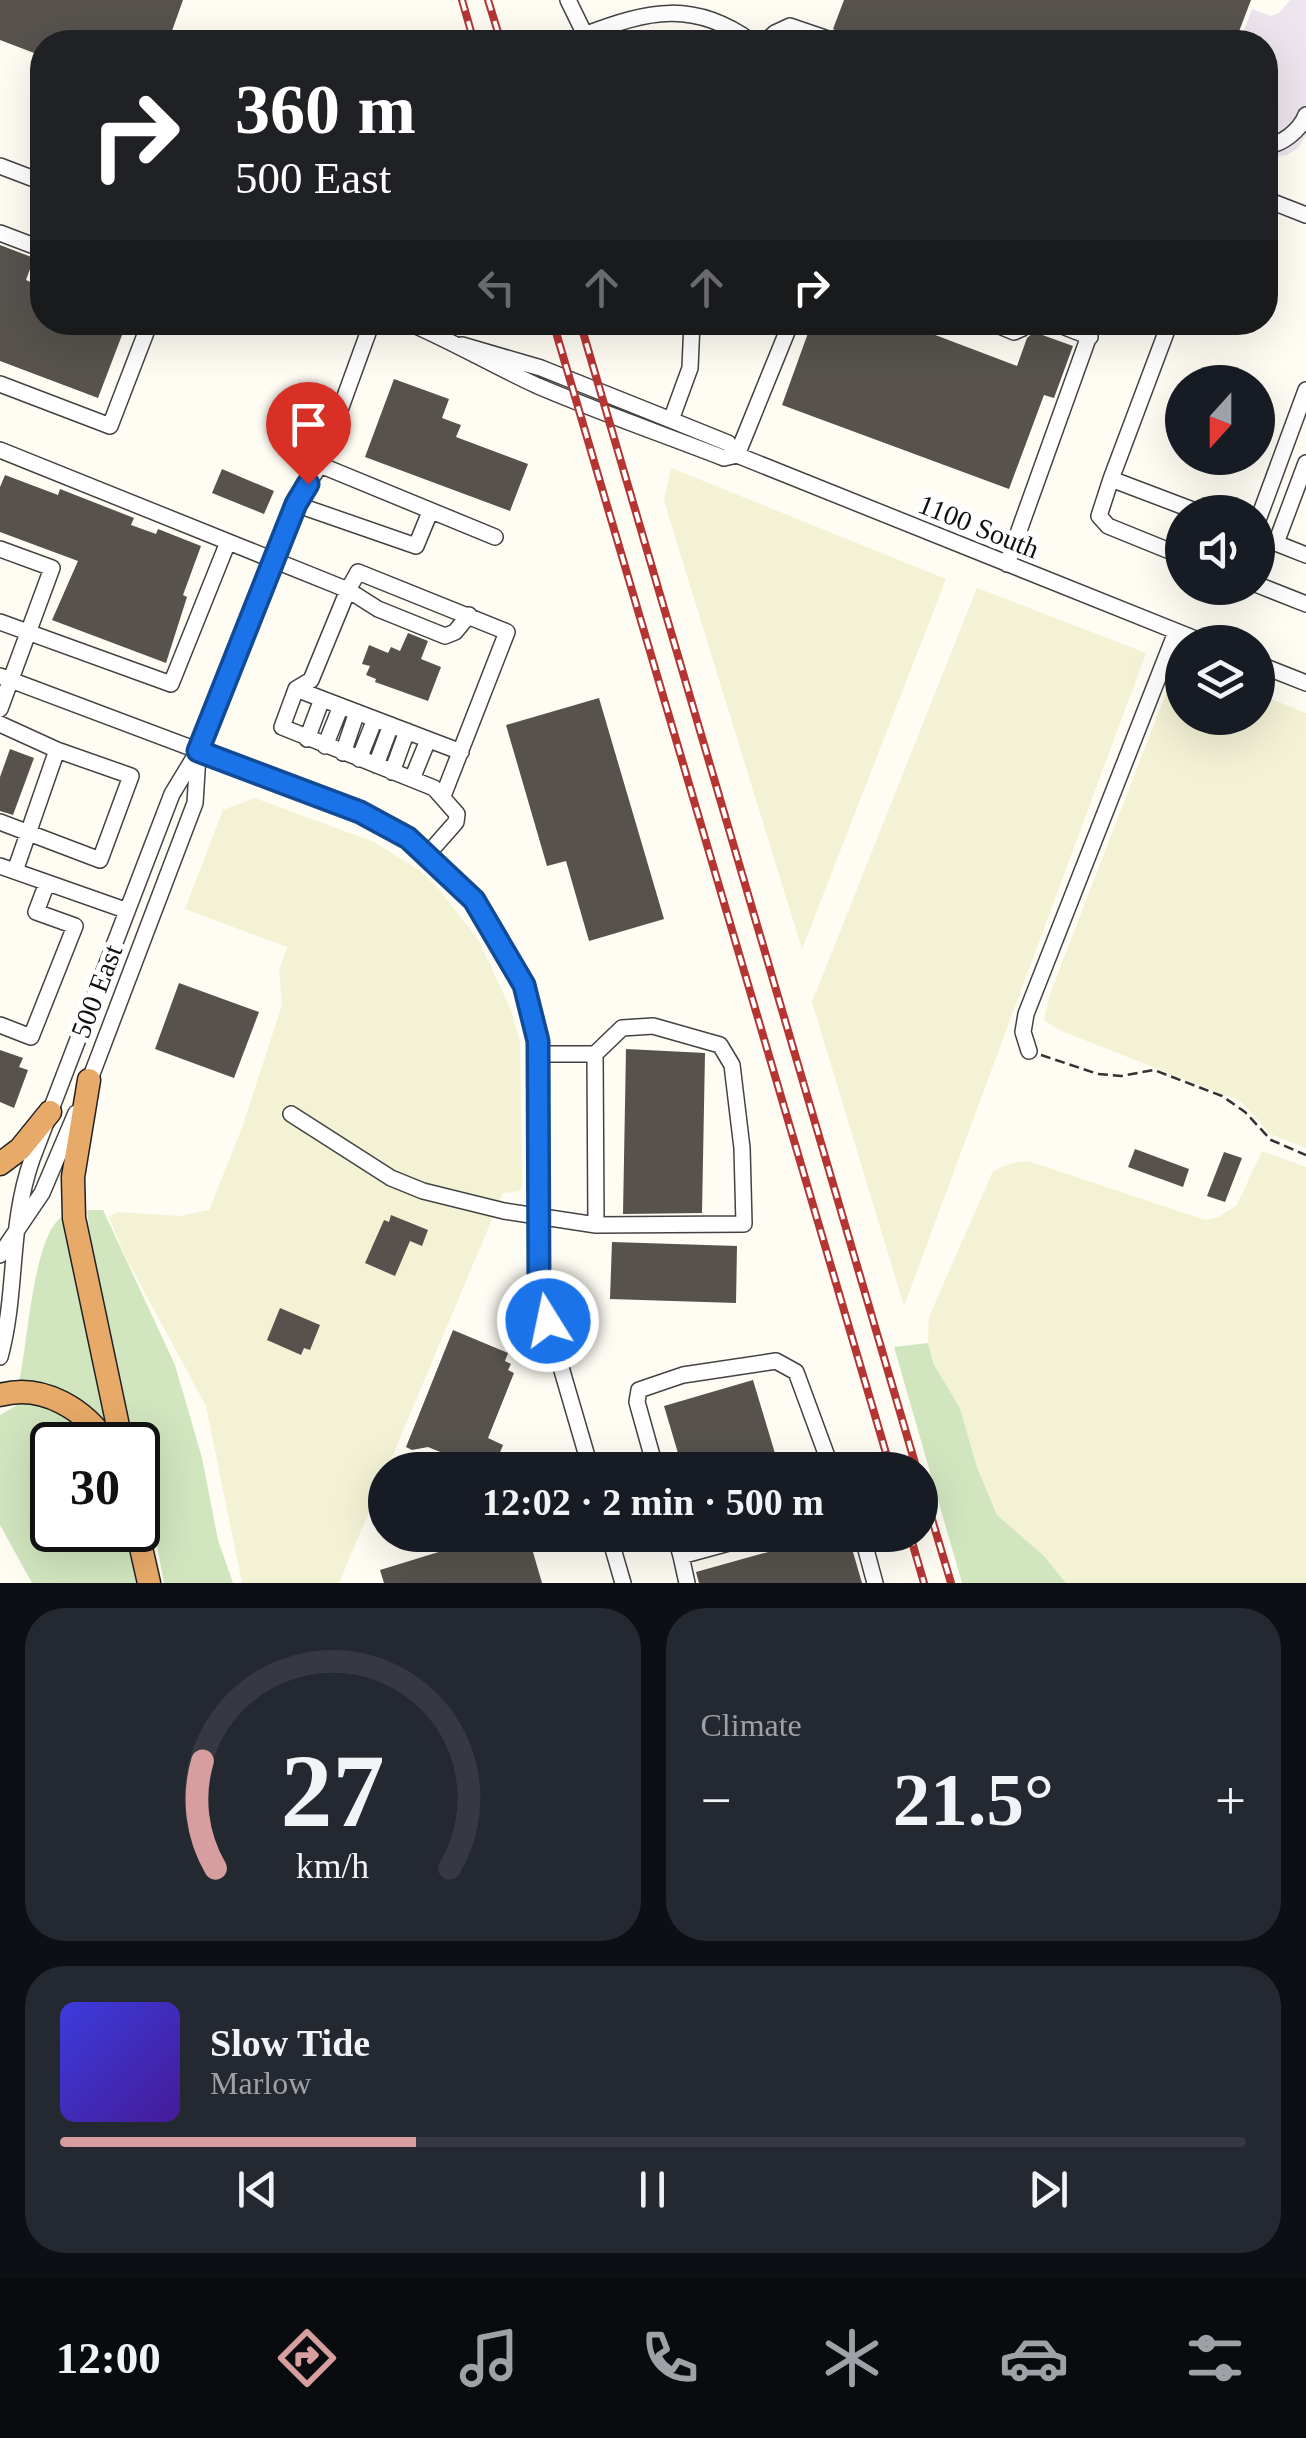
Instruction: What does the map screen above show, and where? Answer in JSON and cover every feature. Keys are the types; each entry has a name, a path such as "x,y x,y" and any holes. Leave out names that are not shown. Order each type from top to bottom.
{"highway":[{"path":"89,1080 73,1176 74,1218 117,1422"},
{"path":"0,1164 20,1148 50,1112"},
{"path":"0,1395 24,1392 61,1402 89,1422"},
{"path":"142,1552 149,1583"}],"street":[{"path":"568,0 582,30"},
{"path":"606,30 663,7 703,11 737,30"},
{"path":"1278,144 1303,123 1306,115"},
{"path":"0,166 30,177"},
{"path":"1278,204 1306,214"},
{"path":"0,233 30,245"},
{"path":"0,384 110,426 145,335"},
{"name":"500 East","path":"0,1357 9,1314 13,1239 25,1178 172,794 198,751 296,504 320,465 367,335"},
{"name":"1100 South","path":"437,335 537,385 614,417 724,458 737,455"},
{"path":"672,420 690,368 691,335"},
{"path":"737,455 785,335"},
{"path":"1007,564 1090,335"},
{"path":"1165,335 1099,516 1108,526 1165,549"},
{"name":"1100 South","path":"462,346 541,368 672,420 728,443 737,455 1165,628"},
{"path":"1267,495 1306,390"},
{"path":"2,456 348,590 378,609 445,636 455,632 469,615"},
{"path":"1306,463 1276,544 1306,555"},
{"path":"320,465 495,537"},
{"path":"1111,479 1165,499"},
{"path":"296,504 416,546 430,512"},
{"path":"0,622 171,684 228,542"},
{"path":"0,549 52,568 29,633 6,678 0,709"},
{"path":"427,855 456,822 457,814 434,788 282,727 296,689 311,680 358,572 507,632 443,796"},
{"path":"1275,592 1306,604"},
{"path":"1029,1051 1024,1032 1026,1014 1165,660"},
{"path":"1275,671 1306,683"},
{"path":"6,678 360,812 408,838 474,900 524,985 538,1041 539,1292 585,1452"},
{"path":"296,689 460,752"},
{"path":"307,739 322,699"},
{"path":"325,746 341,706"},
{"path":"342,753 357,712"},
{"path":"359,759 383,722"},
{"path":"376,765 383,722"},
{"path":"0,724 131,776 100,860 0,822"},
{"path":"392,772 408,732"},
{"path":"412,780 428,740"},
{"path":"58,750 28,834 4,869 125,910"},
{"name":"500 East","path":"0,1255 49,1178 89,1080 195,803 198,751"},
{"path":"0,1025 31,1036 75,926 36,912 47,883"},
{"path":"291,1114 391,1178 423,1191 504,1211 596,1224 744,1224 742,1148 732,1066 720,1045 652,1026 622,1028 594,1054 538,1054"},
{"path":"594,1054 596,1224"},
{"path":"651,1452 637,1402 640,1390 683,1376 776,1361 796,1372 825,1452"},
{"path":"614,1552 623,1583"},
{"path":"680,1552 684,1582"},
{"path":"681,1556 696,1552"},
{"path":"867,1552 876,1583"}],"path":[{"path":"1029,1051 1098,1074 1121,1076 1154,1070 1222,1096 1246,1112 1271,1140 1306,1155"}],"shaded area":[{"path":"1290,0 1306,0 1306,135 1298,148 1278,156 1278,30 1244,30 1252,9 1271,16"}],"green space":[{"path":"671,468 946,579 802,949 664,501"},
{"path":"977,588 1146,653 904,1306 812,1002"},
{"path":"1165,696 1165,735 1275,735 1275,701 1306,713 1306,1148 1270,1134 1242,1102 1059,1030 1044,1020 1050,994"},
{"path":"255,798 374,842 419,870 479,941 511,1010 520,1041 520,1191 503,1193 394,1452 368,1452 368,1514 339,1583 242,1583 206,1406 125,1256 109,1217 117,1212 180,1216 209,1210 242,1128 282,1005 279,971 287,947 185,909 223,810"},
{"path":"1262,1151 1306,1167 1306,1583 1066,1583 1043,1555 997,1515 977,1467 960,1408 934,1365 928,1343 929,1317 993,1171 1028,1161 1205,1220 1219,1217 1237,1205"},
{"path":"87,1210 103,1210 175,1365 202,1458 218,1540 233,1583 164,1583 158,1552 160,1422 130,1422 94,1272"},
{"path":"65,1215 109,1422 102,1422 88,1407 19,1381 33,1290 54,1225"},
{"path":"928,1343 934,1365 960,1408 977,1467 997,1515 1043,1555 1066,1583 962,1583 938,1500 938,1452 924,1452 894,1347"},
{"path":"20,1398 65,1411 77,1422 30,1422 30,1552 132,1552 139,1583 32,1583 0,1525 0,1415 19,1404"}],"building":[{"path":"0,0 183,0 172,30 30,30 30,51 0,40"},
{"path":"844,0 1251,0 1240,30 833,29"},
{"path":"0,245 30,256 26,280 30,282 30,335 122,335 98,398 0,361"},
{"path":"807,335 935,335 1017,366 1030,335 1073,346 1054,398 1044,395 1009,489 782,405"},
{"path":"394,379 449,399 442,418 461,425 456,437 528,464 510,511 365,457"},
{"path":"222,469 274,491 264,514 212,493"},
{"path":"5,475 58,495 60,489 134,518 131,525 156,534 158,529 201,546 183,595 187,597 166,663 52,620 78,561 0,532 0,487"},
{"path":"408,633 428,641 421,659 441,667 428,701 375,682 366,675 370,666 362,664 369,645 388,653 391,647 400,651"},
{"path":"599,698 664,919 589,941 566,861 547,866 506,725"},
{"path":"10,749 34,758 13,815 0,811 0,777"},
{"path":"179,983 259,1012 234,1078 155,1049"},
{"path":"626,1049 705,1053 702,1213 623,1214"},
{"path":"0,1050 23,1058 19,1067 28,1070 14,1108 0,1102"},
{"path":"1135,1149 1189,1169 1183,1187 1128,1167"},
{"path":"1224,1152 1242,1158 1225,1202 1207,1196"},
{"path":"391,1215 428,1230 422,1246 410,1241 395,1276 365,1263 384,1220 389,1222"},
{"path":"612,1242 737,1246 736,1303 610,1299"},
{"path":"280,1308 320,1325 310,1350 304,1348 301,1355 267,1340"},
{"path":"453,1330 508,1353 505,1361 514,1373 488,1438 503,1445 500,1452 440,1452 428,1447 406,1447"},
{"path":"753,1380 775,1452 678,1452 664,1406"},
{"path":"439,1552 533,1552 542,1583 384,1583 380,1570"},
{"path":"768,1552 853,1552 862,1583 699,1583 696,1572"}],"railway":[{"path":"462,0 471,30"},
{"path":"488,0 497,30"},
{"path":"557,335 886,1452"},
{"path":"584,335 912,1452"},
{"path":"938,1539 951,1583"},
{"path":"915,1552 924,1583"}],"route":[{"path":"308,484 296,504 198,751 360,812 408,838 474,900 524,985 538,1041 539,1292 548,1321"}]}
